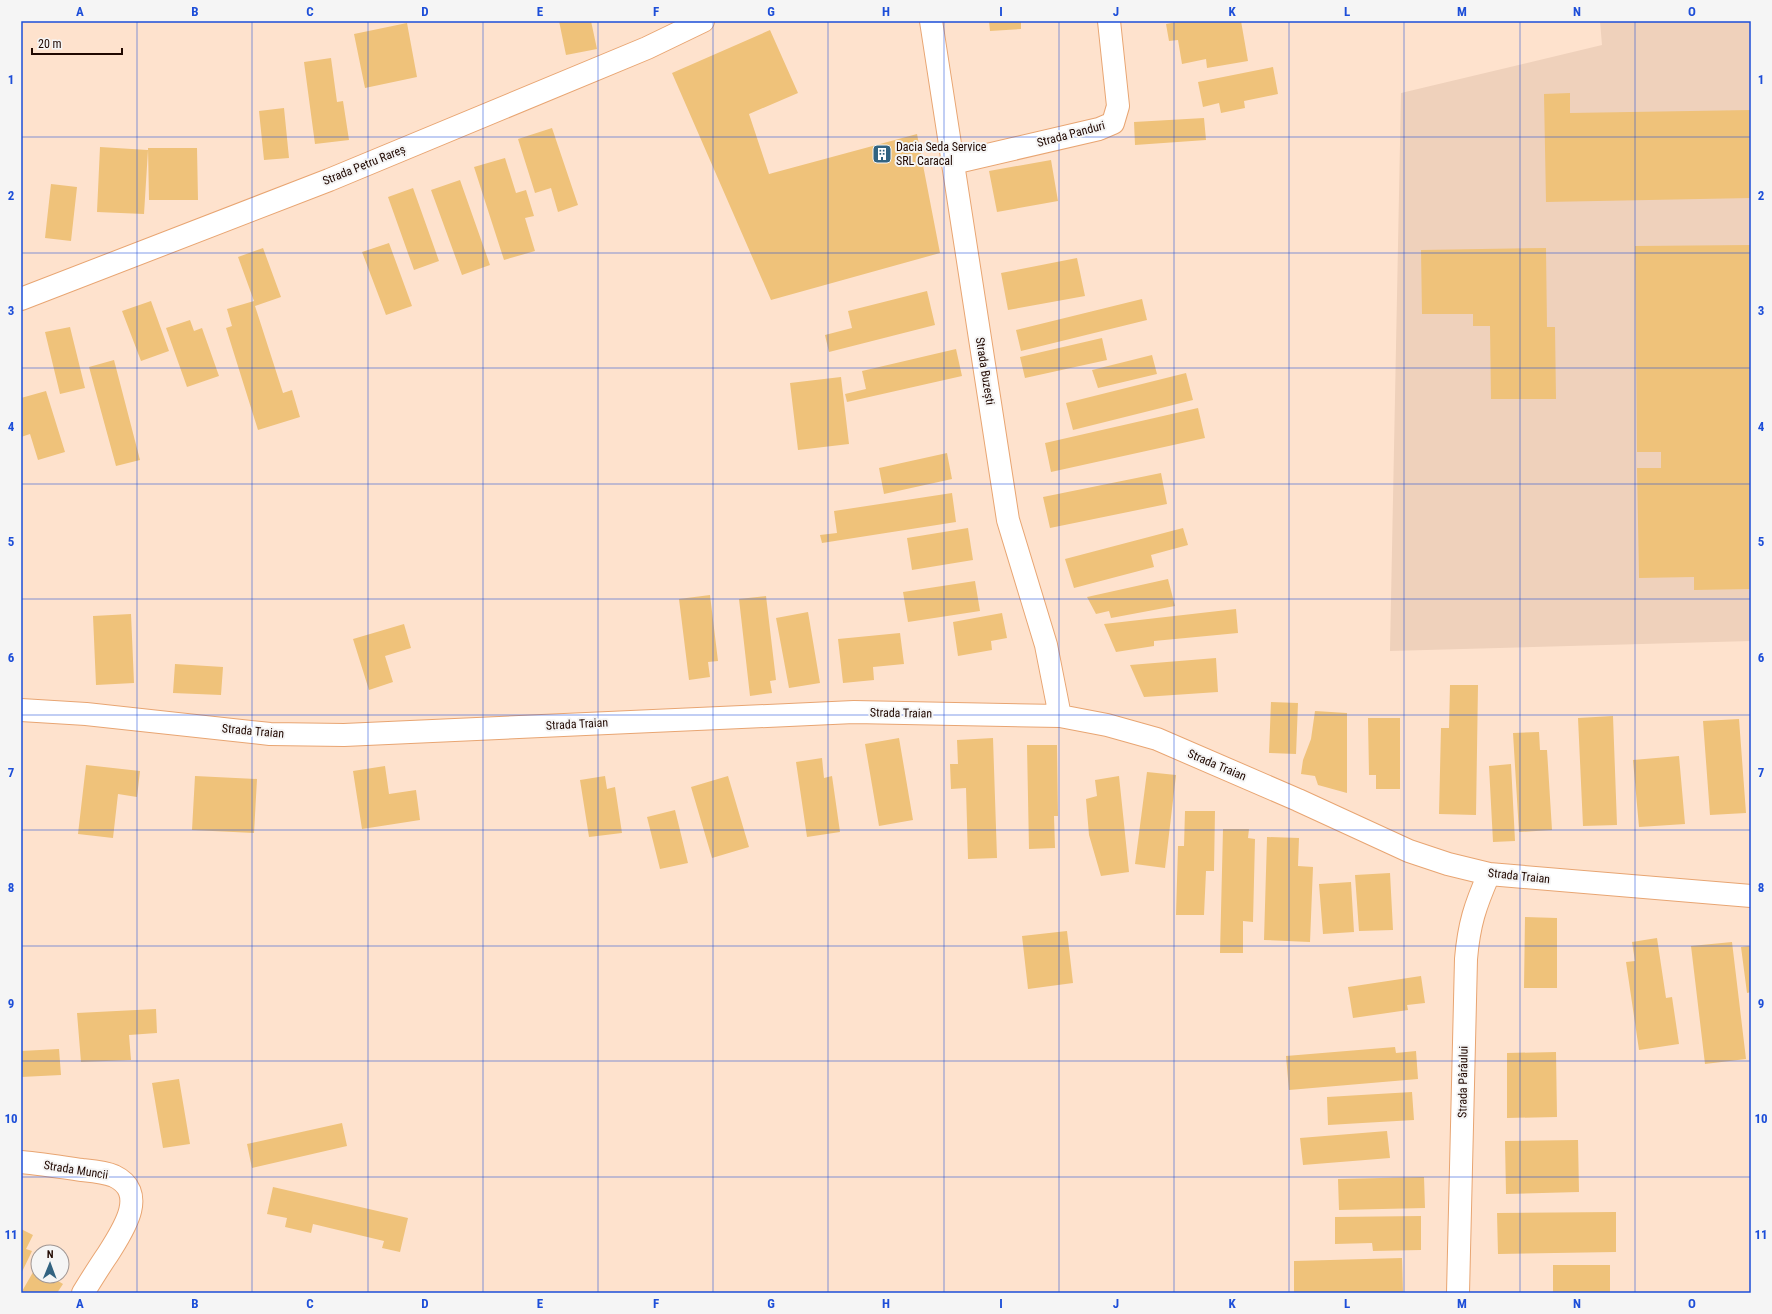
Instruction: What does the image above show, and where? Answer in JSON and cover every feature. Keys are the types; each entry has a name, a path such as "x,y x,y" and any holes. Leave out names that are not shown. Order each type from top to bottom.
{"street":[{"name":"Strada Petru Rareș","path":"21,299 329,180 647,48 704,21"},
{"name":"Strada Buzești","path":"931,21 1008,520 1046,645 1060,716"},
{"name":"Strada Panduri","path":"953,163 1099,129 1113,123 1118,106 1110,21"},
{"name":"Strada Traian","path":"21,710 86,714 270,734 344,735 854,712 1060,716 1106,725 1157,739 1298,800 1408,851 1448,864 1488,874 1751,896"},
{"name":"Strada Pârâului","path":"1458,1293 1466,959 1468,931 1475,905 1488,874"},
{"name":"Strada Muncii","path":"21,1162 98,1172 114,1176 125,1183 131,1194 132,1204 129,1218 123,1231 83,1293"}],"shaded area":[{"path":"1600,21 1751,21 1751,641 1390,651 1401,93 1602,45"}],"building":[{"path":"559,21 591,21 597,49 566,55"},
{"path":"989,21 1021,21 1021,29 990,31"},
{"path":"1183,21 1241,21 1248,61 1207,68 1206,59 1182,64 1178,40 1169,41 1166,24"},
{"path":"407,23 417,77 365,88 354,34"},
{"name":"Dacia Seda Service SRL Caracal","path":"770,30 798,93 749,114 769,174 917,134 940,253 771,300 672,73"},
{"path":"331,58 337,102 343,101 349,140 315,144 304,62"},
{"path":"1273,67 1278,94 1244,101 1245,108 1221,113 1219,103 1203,107 1198,82"},
{"path":"1570,93 1570,113 1751,110 1751,198 1546,202 1544,94"},
{"path":"284,108 289,158 264,160 259,111"},
{"path":"1204,118 1206,140 1135,145 1134,122"},
{"path":"552,128 578,205 558,212 551,188 535,193 518,139"},
{"path":"100,147 148,150 144,214 97,212"},
{"path":"148,148 197,148 198,200 149,200"},
{"path":"505,158 516,193 526,190 534,216 525,218 535,251 504,260 474,167"},
{"path":"1051,160 1058,201 997,212 989,171"},
{"path":"460,180 490,265 462,275 431,190"},
{"path":"51,184 77,187 71,241 45,238"},
{"path":"413,188 439,261 414,270 388,197"},
{"path":"389,243 412,306 386,315 362,252"},
{"path":"1751,245 1751,589 1694,590 1694,577 1639,578 1637,468 1661,468 1661,452 1637,452 1635,246"},
{"path":"263,248 281,297 255,306 283,393 292,390 300,417 258,430 226,328 232,326 227,309 254,301 238,257"},
{"path":"1546,248 1547,327 1555,327 1556,399 1491,399 1490,326 1473,326 1473,314 1422,314 1421,250"},
{"path":"1077,258 1085,296 1008,310 1001,273"},
{"path":"927,291 935,325 829,352 825,335 852,328 848,311"},
{"path":"1142,299 1147,320 1021,351 1016,330"},
{"path":"151,301 169,351 141,361 122,311"},
{"path":"190,320 194,331 202,328 219,376 187,387 166,328"},
{"path":"70,327 85,388 60,394 45,332"},
{"path":"1102,338 1107,360 1025,378 1020,357"},
{"path":"956,349 962,376 847,402 845,394 866,389 862,371"},
{"path":"1152,355 1157,374 1098,388 1092,370"},
{"path":"114,360 140,460 116,466 89,367"},
{"path":"1186,373 1193,400 1073,430 1066,403"},
{"path":"841,377 849,444 798,450 790,383"},
{"path":"46,391 65,452 38,460 30,434 21,437 21,398"},
{"path":"1198,408 1205,438 1051,472 1045,443"},
{"path":"947,453 952,479 884,494 879,468"},
{"path":"1161,473 1167,504 1050,528 1043,497"},
{"path":"952,493 956,522 822,543 820,535 837,533 834,511"},
{"path":"968,528 973,560 912,570 907,538"},
{"path":"1183,528 1188,545 1151,555 1154,567 1074,588 1065,559"},
{"path":"1168,579 1175,606 1111,618 1109,611 1096,614 1087,597"},
{"path":"975,581 980,611 908,622 903,592"},
{"path":"710,595 718,661 708,662 710,677 689,680 679,599"},
{"path":"766,596 776,680 770,681 772,693 750,696 739,599"},
{"path":"1236,609 1238,633 1154,641 1154,646 1116,652 1104,624"},
{"path":"808,612 820,683 789,688 776,618"},
{"path":"1002,613 1007,638 991,641 992,650 958,656 953,622"},
{"path":"131,614 134,683 96,685 93,616"},
{"path":"404,624 411,648 385,656 393,682 369,690 353,639"},
{"path":"900,633 904,664 873,667 874,680 843,683 838,639"},
{"path":"1216,658 1218,692 1144,697 1130,665"},
{"path":"175,664 223,667 221,695 173,693"},
{"path":"1450,685 1478,685 1476,815 1439,814 1441,728 1449,728"},
{"path":"1271,702 1298,703 1296,754 1269,753"},
{"path":"1315,711 1347,713 1347,793 1318,785 1315,776 1301,774 1303,760 1311,739"},
{"path":"1613,716 1617,825 1583,826 1578,718"},
{"path":"1368,718 1400,718 1400,789 1376,789 1376,775 1369,775"},
{"path":"1739,719 1746,813 1710,815 1703,721"},
{"path":"1539,732 1540,750 1547,750 1552,830 1519,832 1513,733"},
{"path":"899,738 913,820 879,826 865,744"},
{"path":"993,738 997,858 968,859 966,788 951,789 950,764 958,764 957,740"},
{"path":"1027,745 1057,745 1058,816 1054,816 1055,848 1029,849"},
{"path":"1679,756 1685,824 1639,827 1633,760"},
{"path":"822,758 824,778 832,776 840,832 807,837 796,762"},
{"path":"1511,764 1515,841 1493,842 1489,766"},
{"path":"86,765 140,771 137,797 118,794 113,838 78,834"},
{"path":"385,766 389,794 416,790 420,820 362,829 353,771"},
{"path":"1147,772 1176,775 1165,868 1135,864"},
{"path":"195,776 257,779 254,833 192,830"},
{"path":"605,776 607,789 615,787 622,833 589,837 580,780"},
{"path":"728,776 749,847 712,858 691,787"},
{"path":"1119,776 1129,872 1101,876 1089,835 1086,799 1097,796 1095,780"},
{"path":"675,810 688,863 660,869 647,817"},
{"path":"1185,811 1215,811 1214,871 1206,871 1204,915 1176,915 1178,846 1184,846"},
{"path":"1223,829 1249,829 1248,838 1255,839 1253,922 1243,921 1243,953 1220,953"},
{"path":"1267,837 1299,838 1298,866 1313,867 1310,942 1264,940"},
{"path":"1390,873 1393,930 1359,931 1355,875"},
{"path":"1351,882 1354,932 1323,934 1319,884"},
{"path":"1525,917 1557,918 1557,988 1524,988"},
{"path":"1067,931 1073,983 1028,989 1022,936"},
{"path":"1657,938 1666,998 1672,997 1679,1044 1639,1050 1626,962 1635,961 1632,942"},
{"path":"1732,942 1746,1059 1705,1064 1691,946"},
{"path":"1751,946 1751,992 1747,993 1741,947"},
{"path":"1421,976 1425,1003 1407,1005 1408,1010 1353,1018 1348,987"},
{"path":"156,1009 157,1033 129,1035 131,1060 81,1062 77,1013"},
{"path":"1395,1047 1396,1053 1416,1051 1418,1079 1289,1090 1286,1056"},
{"path":"59,1049 61,1075 21,1077 21,1051"},
{"path":"1556,1052 1557,1117 1507,1118 1507,1053"},
{"path":"179,1079 190,1144 163,1148 152,1083"},
{"path":"1412,1092 1414,1120 1328,1125 1327,1097"},
{"path":"342,1123 347,1146 252,1168 247,1144"},
{"path":"1387,1131 1390,1158 1303,1165 1300,1138"},
{"path":"1578,1140 1579,1192 1506,1194 1505,1141"},
{"path":"1424,1177 1425,1208 1339,1210 1338,1179"},
{"path":"273,1187 408,1218 400,1252 382,1248 384,1241 313,1224 311,1233 285,1227 287,1218 267,1214"},
{"path":"1616,1212 1616,1252 1498,1254 1497,1213"},
{"path":"1421,1216 1421,1250 1373,1251 1372,1243 1335,1244 1335,1217"},
{"path":"21,1229 33,1235 26,1249 30,1250 30,1255 21,1274"},
{"path":"1402,1258 1403,1292 1294,1293 1294,1261"},
{"path":"1553,1265 1610,1265 1610,1293 1553,1293"},
{"path":"30,1277 30,1284 63,1284 57,1293 21,1293"}],"place":[{"name":"Dacia Seda Service SRL Caracal","path":"882,154"}]}
